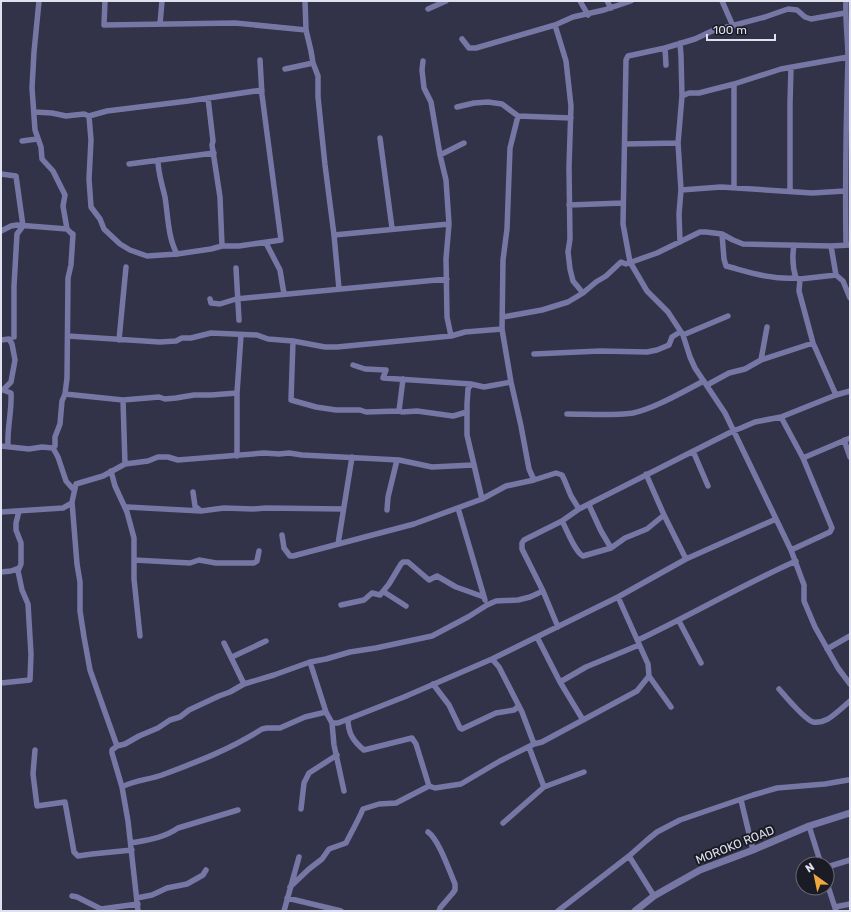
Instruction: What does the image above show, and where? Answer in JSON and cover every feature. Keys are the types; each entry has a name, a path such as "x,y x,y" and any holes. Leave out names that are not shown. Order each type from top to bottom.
{"street":[{"path":"39,1 32,81 35,130 41,147 42,159 53,171 65,195 63,206 67,229 70,234 73,234 71,265 68,278 67,378 65,394 62,401 60,424 55,437 56,446 53,448"},
{"path":"105,1 104,25 235,23 306,30"},
{"path":"160,24 162,1"},
{"path":"305,1 306,30 313,63 318,76 318,96 324,165 334,234 339,289"},
{"path":"428,9 446,1"},
{"path":"580,1 588,14"},
{"path":"607,1 611,8"},
{"path":"462,40 469,48 476,48 631,1"},
{"path":"722,1 733,26"},
{"path":"503,317 542,310 568,302 606,276 620,262 626,264 657,253 700,232 722,234 742,244 848,245 844,191 848,127 846,1"},
{"path":"845,13 812,19 805,17 797,10 788,8 765,17 665,48 629,55 627,58 623,224 630,262 647,291 668,312 682,334 695,368 710,393 725,413 796,561 804,585 804,601 815,627 838,668 850,684"},
{"path":"555,25 566,61 571,106 569,205 570,239 568,252 573,281 583,293"},
{"path":"680,43 682,96 678,143 681,190 679,214 680,242"},
{"path":"665,48 666,65"},
{"path":"682,96 689,93 700,93 734,84 781,69 848,57"},
{"path":"89,116 91,140 89,179 91,207 100,219 104,229 120,244 130,250 148,256 177,254 222,246 239,246 281,240 262,90 260,60"},
{"path":"423,61 422,70 424,88 431,102 446,180 448,224 446,259 447,317 451,336"},
{"path":"285,69 313,63"},
{"path":"790,192 791,68"},
{"path":"734,84 734,188"},
{"path":"34,112 52,113 66,116 84,114 89,116 107,111 262,90"},
{"path":"208,98 220,197 222,246"},
{"path":"457,107 474,103 488,102 502,104 518,116 571,118"},
{"path":"518,116 510,148 507,229 503,260 501,304 503,317 502,329 511,382 522,426 529,468 534,480"},
{"path":"380,138 392,228"},
{"path":"22,141 37,139"},
{"path":"440,155 464,143"},
{"path":"625,144 678,143"},
{"path":"129,164 214,152"},
{"path":"158,160 158,169 164,191 172,246 177,254"},
{"path":"1,174 16,176 22,226 17,234 14,286 14,337"},
{"path":"681,190 734,188 812,193 844,191"},
{"path":"569,205 623,203"},
{"path":"334,234 448,224"},
{"path":"1,231 11,226 67,229"},
{"path":"722,234 726,266 748,273 776,278 836,275"},
{"path":"266,243 280,270 284,294"},
{"path":"794,245 792,268 798,278 799,291 813,343 836,395"},
{"path":"832,246 836,275 842,281 850,298"},
{"path":"119,340 126,267"},
{"path":"236,268 239,320"},
{"path":"210,299 211,303 220,304 236,299 447,279"},
{"path":"534,354 600,351 647,352 669,345 672,337 728,316"},
{"path":"761,360 766,327"},
{"path":"68,336 160,342 176,341 182,338 191,338 211,333 257,336 268,339 293,341 325,347 337,347 451,336 465,332 502,329"},
{"path":"237,456 237,393 241,335"},
{"path":"1,340 9,339 12,344 15,360 10,382 2,390 11,393 8,446"},
{"path":"293,341 291,400 316,407 336,410 360,410 366,412 417,411 453,416 467,412"},
{"path":"567,414 618,414 634,412 724,375 745,369 761,360 813,343"},
{"path":"353,365 364,369 386,370 383,378 484,386 511,382"},
{"path":"399,411 403,379"},
{"path":"471,384 468,389 467,435 482,499"},
{"path":"560,625 554,616 522,548 522,543 524,540 562,521 579,509 646,474 733,431 755,422 781,417 836,395 850,392"},
{"path":"65,394 123,400 159,397 165,399 194,395 237,393"},
{"path":"123,400 125,464"},
{"path":"781,417 803,458 832,528 830,532 791,550"},
{"path":"803,458 850,438"},
{"path":"844,440 850,457"},
{"path":"1,446 53,448"},
{"path":"53,448 58,457 66,481 74,490"},
{"path":"693,452 708,486"},
{"path":"117,746 90,670 80,611 80,582 76,564 72,503 76,484 102,476 125,464 148,461 158,457 168,457 178,460 264,453 289,453 397,460 432,467 473,465"},
{"path":"338,544 352,457"},
{"path":"387,510 388,497 397,460"},
{"path":"112,471 115,486 127,512 134,538 134,579 140,636"},
{"path":"282,534 284,548 290,556 414,524 482,499 506,486 534,480 556,473 562,475 579,509"},
{"path":"646,474 686,559"},
{"path":"193,492 195,506 201,511"},
{"path":"1,512 63,508 72,503"},
{"path":"589,504 601,531 611,548"},
{"path":"127,506 201,511 224,508 253,510 266,508 343,509"},
{"path":"458,508 487,605"},
{"path":"1,683 30,680 31,654 28,604 22,590 18,571 22,564 21,543 16,530 19,511"},
{"path":"562,521 576,549 582,555 592,554 611,548 625,538 647,528 664,515"},
{"path":"332,723 338,723 348,719 492,659 618,596 686,559 776,519"},
{"path":"134,560 190,563 205,560 216,563 254,563 257,561 259,551"},
{"path":"560,682 586,667 639,642 769,573 796,561"},
{"path":"341,605 364,600 372,593 380,595 384,592 401,564 406,562 422,572 429,580 437,576 456,587 484,597"},
{"path":"1,572 19,568"},
{"path":"138,911 132,850 122,787 112,753 112,750 117,746 125,744 158,728 170,720 180,717 189,710 230,692 244,684 310,662 350,652 432,636 496,601 518,600 530,597 543,591"},
{"path":"384,592 406,606"},
{"path":"618,596 648,664 649,676 671,707"},
{"path":"679,621 702,663"},
{"path":"827,649 850,636"},
{"path":"537,637 560,682 583,720"},
{"path":"232,656 266,641"},
{"path":"224,643 232,656 244,684"},
{"path":"492,659 499,667 522,712 544,787"},
{"path":"310,662 326,712 332,723 336,756 344,791"},
{"path":"290,887 322,859 329,849 346,843 353,828 358,823 363,809 379,804 396,803 429,786 435,788 461,784 500,761 542,742 637,691 649,676"},
{"path":"433,684 450,705 460,728 462,729 496,713 514,710 519,706"},
{"path":"779,689 798,710 812,722 827,720 850,701"},
{"path":"122,787 132,782 160,775 220,753 262,729 280,728 305,717 326,712"},
{"path":"348,719 350,734 356,744 364,750 412,738 416,744 429,786"},
{"path":"35,750 33,774 37,806 65,802 74,852 78,856 132,850"},
{"path":"301,809 304,783 309,773 336,756"},
{"path":"503,823 544,787 584,772"},
{"path":"558,911 629,856 657,832 680,820 777,788 825,784 848,780"},
{"path":"741,800 753,850"},
{"path":"131,843 150,840 170,833 178,828 238,810"},
{"name":"MOROKO ROAD","path":"635,911 654,896 700,870 753,850 809,826 850,813"},
{"path":"809,826 818,856"},
{"path":"428,832 432,834 438,844 455,884 454,890 439,911"},
{"path":"629,856 654,896"},
{"path":"284,911 299,857"},
{"path":"835,865 850,860"},
{"path":"72,896 101,909 137,901 167,888 187,884 202,875 206,870"},
{"path":"831,896 835,909 850,904"},
{"path":"288,898 341,911"}]}
